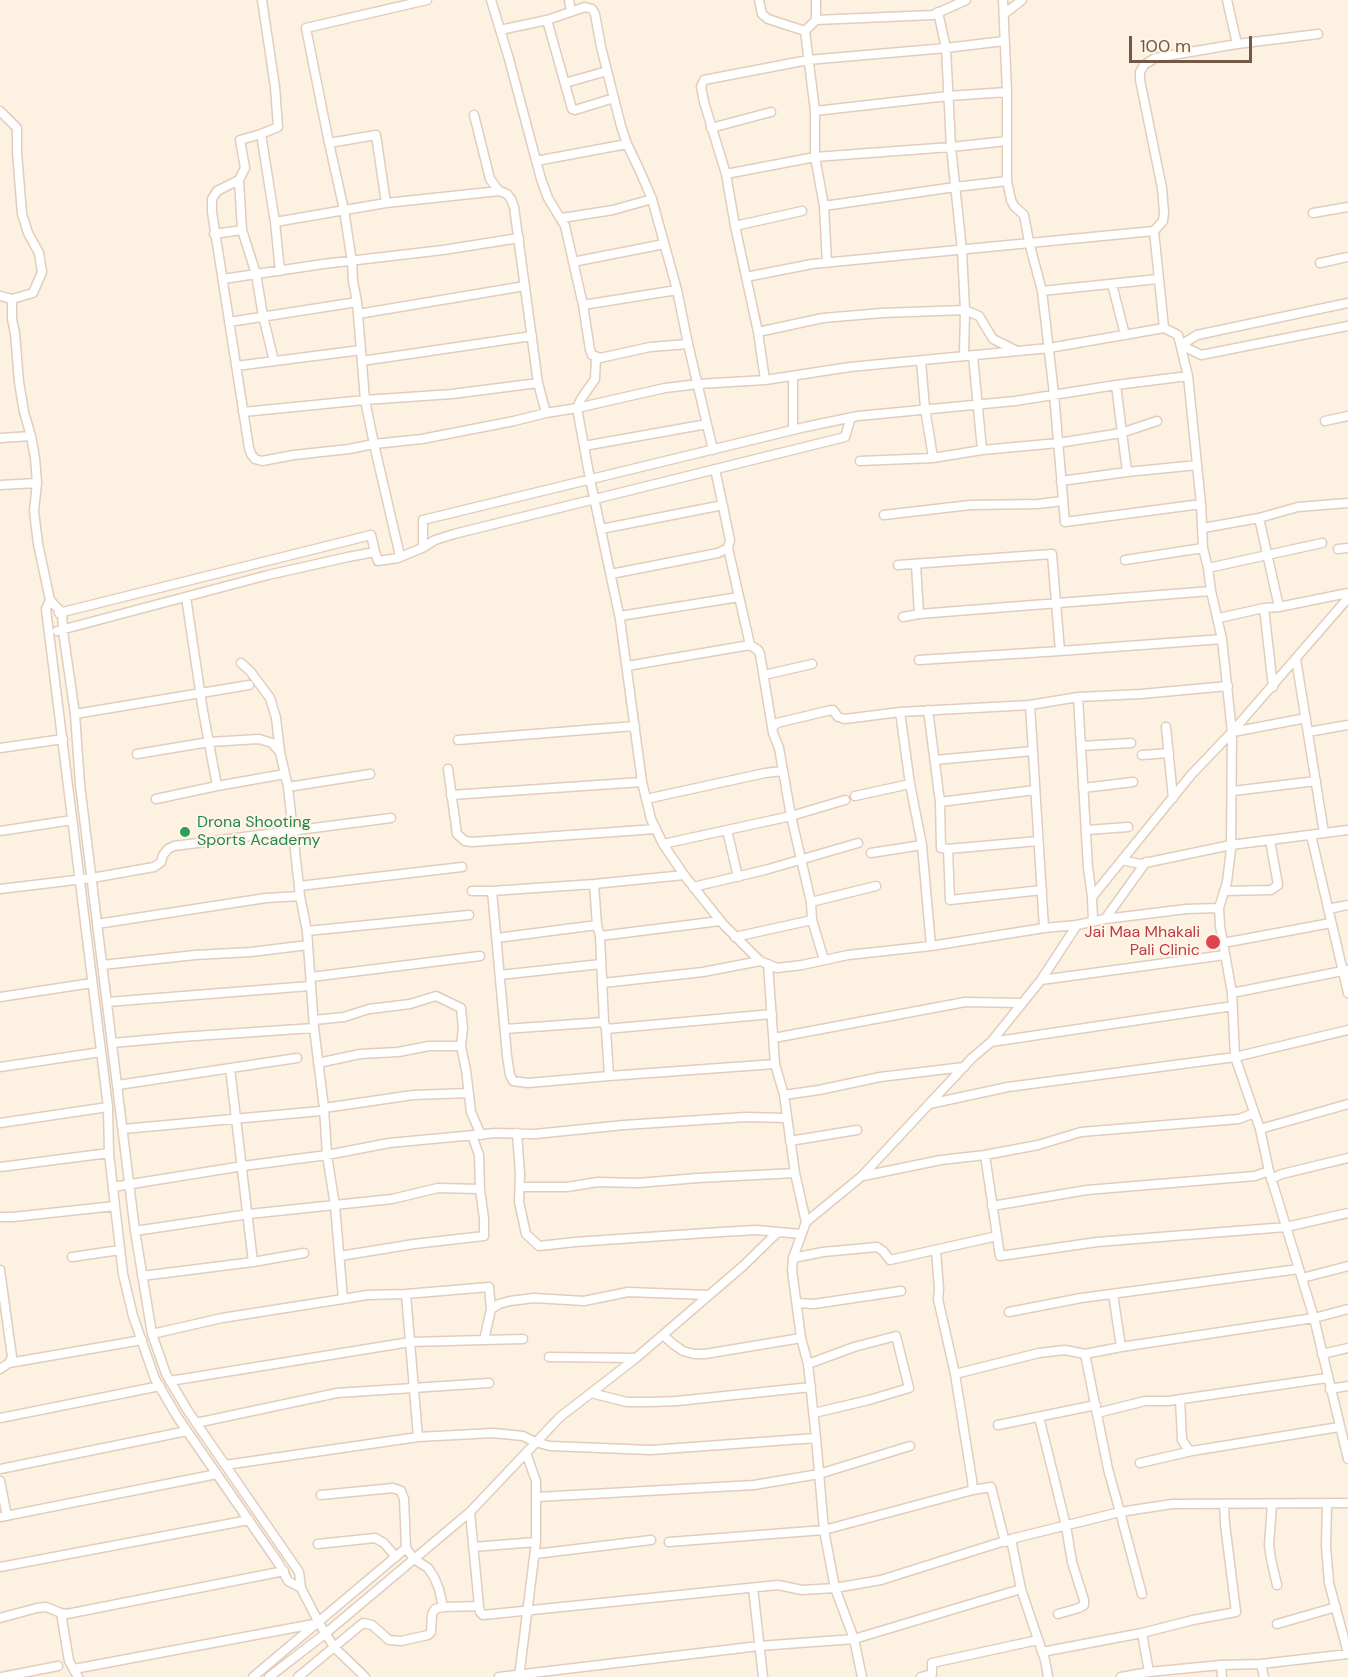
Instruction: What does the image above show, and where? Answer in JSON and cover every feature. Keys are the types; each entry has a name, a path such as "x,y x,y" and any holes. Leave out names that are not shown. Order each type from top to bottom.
{"street":[{"path":"262,0 278,127 240,140 245,168 239,180 242,230 256,274 274,361"},
{"path":"400,556 365,400 357,302 344,210 306,28 427,0"},
{"path":"491,0 548,198 566,226 590,350 596,358 595,379 577,408 620,616 646,799 663,844 720,921 764,963 777,968 860,953 931,946 1044,928 1077,926 1105,919 1186,909 1219,908"},
{"path":"569,0 571,11"},
{"path":"759,0 762,14 768,19 805,31"},
{"path":"816,0 816,20"},
{"path":"805,31 816,20 933,15 966,0"},
{"path":"1003,0 1007,92 1007,181 1011,200 1024,215 1042,291 1065,522 1201,504"},
{"path":"1005,14 1022,0"},
{"path":"1227,0 1237,44"},
{"path":"500,30 547,20 585,7 592,9 595,14 607,71 627,144 652,199 677,290 713,450"},
{"path":"938,12 945,48 951,147 962,250 968,356 982,450"},
{"path":"547,20 571,106 575,110 614,98"},
{"path":"805,31 815,111 815,157 824,206 827,263"},
{"path":"746,277 812,264 1154,231 1163,221 1164,212 1162,188 1140,80 1140,72 1144,65 1155,58 1237,44 1318,34"},
{"path":"765,381 758,332 726,174 701,87 704,80 808,60 1004,42"},
{"path":"565,84 607,71"},
{"path":"815,111 948,96 1007,92"},
{"path":"0,111 17,128 22,214 28,233 39,253 42,272 33,293 12,299 0,296"},
{"path":"711,128 771,112"},
{"path":"474,116 490,179 499,191"},
{"path":"261,134 280,271"},
{"path":"329,143 376,135 386,203"},
{"path":"726,174 815,157 1007,141"},
{"path":"536,160 627,144"},
{"path":"239,180 216,191 212,199 212,212 251,454 255,459 262,461 422,439 514,422 665,388 765,381 850,368 1049,348 1164,328 1178,335 1188,376 1201,504 1203,548 1219,618 1232,732 1231,845 1227,882 1219,908 1232,993 1235,1057 1260,1129 1270,1175 1314,1318 1339,1427 1345,1438 1348,1459"},
{"path":"824,206 1007,181"},
{"path":"274,222 386,203 499,191 507,194 514,207 538,383 546,413"},
{"path":"562,218 613,210 652,199"},
{"path":"1312,213 1348,207"},
{"path":"735,226 802,212"},
{"path":"214,234 242,230"},
{"path":"1154,231 1164,328"},
{"path":"223,279 519,238"},
{"path":"573,262 664,244"},
{"path":"1320,263 1348,257"},
{"path":"1042,291 1158,279"},
{"path":"1112,284 1125,335"},
{"path":"358,314 525,286"},
{"path":"583,305 677,290"},
{"path":"12,299 19,382 31,436 37,483 34,511 38,544 50,600 62,613 75,714 80,785 129,1185 152,1334 170,1381 196,1423 299,1572 301,1588 319,1623 334,1647 365,1677"},
{"path":"229,322 357,302"},
{"path":"1181,345 1197,335 1348,303"},
{"path":"758,332 823,318 965,310 979,315 993,339 1018,351"},
{"path":"1181,345 1201,355 1348,326"},
{"path":"362,361 532,336"},
{"path":"596,358 650,347 688,344"},
{"path":"236,366 361,350"},
{"path":"921,361 925,408 933,458"},
{"path":"793,376 793,430"},
{"path":"423,547 423,520 851,417 1015,401 1188,376"},
{"path":"243,412 453,394 538,383"},
{"path":"1116,385 1127,472"},
{"path":"1325,422 1348,416"},
{"path":"47,614 62,613 371,536 378,561 400,556 454,534 845,437 851,417"},
{"path":"860,461 933,458 982,450 1058,443 1121,433 1157,421"},
{"path":"584,446 707,424"},
{"path":"0,438 31,436"},
{"path":"1061,481 1197,465"},
{"path":"715,469 730,540 728,548 750,645"},
{"path":"0,486 37,483"},
{"path":"884,515 970,505 1038,504 1063,501"},
{"path":"1203,528 1259,518 1298,507 1348,503"},
{"path":"601,529 723,506"},
{"path":"1259,518 1279,608"},
{"path":"1208,568 1322,543"},
{"path":"611,574 718,553 728,548"},
{"path":"1125,560 1203,548"},
{"path":"1338,549 1348,548"},
{"path":"49,632 63,631 268,575 375,552"},
{"path":"898,565 1052,554 1060,651"},
{"path":"916,565 919,614"},
{"path":"903,617 1211,591"},
{"path":"1219,618 1348,593"},
{"path":"186,597 217,786"},
{"path":"620,616 739,597"},
{"path":"1092,897 1191,775 1273,687 1348,598"},
{"path":"50,600 46,609 108,1107 110,1153 120,1250 133,1316 155,1379 187,1431 284,1571 288,1581 301,1588"},
{"path":"1264,608 1273,687"},
{"path":"919,660 1222,639"},
{"path":"627,666 750,645 758,650 773,733 779,748 791,816 811,902 812,920 824,960"},
{"path":"1296,659 1324,833"},
{"path":"241,663 250,671 270,698 276,718 280,752 288,787 300,896 307,931 327,1155 335,1206 344,1299"},
{"path":"764,675 812,664"},
{"path":"75,714 249,685"},
{"path":"773,727 777,723 832,710 838,717 845,719 900,712 1030,705 1078,697 1228,686"},
{"path":"1078,697 1093,921"},
{"path":"1030,705 1044,928"},
{"path":"928,710 940,802 941,848 1038,841"},
{"path":"900,712 910,784 922,845 931,946"},
{"path":"1232,732 1306,718"},
{"path":"1308,732 1348,725"},
{"path":"458,740 635,726"},
{"path":"1166,726 1173,798"},
{"path":"0,748 63,739"},
{"path":"137,754 209,742 260,739 272,743 280,752"},
{"path":"1081,746 1131,743"},
{"path":"935,760 1033,751"},
{"path":"1142,755 1169,753"},
{"path":"448,769 458,834 465,841 656,829"},
{"path":"646,799 783,771"},
{"path":"156,799 285,774"},
{"path":"288,787 370,774"},
{"path":"1233,791 1316,781"},
{"path":"451,795 642,782"},
{"path":"1083,788 1133,782"},
{"path":"855,796 910,784"},
{"path":"940,802 1035,790"},
{"path":"663,844 791,816 845,800"},
{"path":"0,889 80,880 158,866 163,855 174,846 391,818"},
{"path":"0,831 72,820"},
{"path":"1087,830 1128,827"},
{"path":"727,830 738,877"},
{"path":"1122,860 1140,864 1231,845 1348,830"},
{"path":"1311,835 1331,923 1345,970 1348,993"},
{"path":"1224,891 1271,890 1278,885 1270,840"},
{"path":"693,887 738,877 858,843"},
{"path":"871,853 922,845"},
{"path":"948,849 950,900 1042,890"},
{"path":"1105,919 1146,862"},
{"path":"299,886 462,867"},
{"path":"472,891 594,884 684,875"},
{"path":"594,884 597,926 600,936 609,1076"},
{"path":"811,902 876,886"},
{"path":"492,891 507,1056 513,1081 528,1083 775,1064"},
{"path":"97,924 266,898 300,896"},
{"path":"1328,909 1348,905"},
{"path":"307,931 469,915"},
{"path":"735,937 812,920"},
{"path":"600,936 720,921"},
{"path":"1223,943 1331,923"},
{"path":"497,938 597,926"},
{"path":"862,1677 854,1640 835,1588 824,1530 814,1413 808,1364 801,1338 792,1270 793,1258 806,1222 862,1176 991,1042 1041,980 1077,926"},
{"path":"102,965 308,945"},
{"path":"1041,980 1225,955"},
{"path":"107,1002 310,982 480,956"},
{"path":"603,982 764,963"},
{"path":"764,963 772,1014 775,1064 784,1095 795,1173 806,1222"},
{"path":"500,975 601,964"},
{"path":"1232,993 1345,970"},
{"path":"0,997 92,983"},
{"path":"112,1043 314,1024 369,1010 410,1004 436,996 461,1008 463,1028 461,1046 479,1155 484,1236 340,1256"},
{"path":"774,1038 965,1002 1021,1003"},
{"path":"991,1042 1233,1006"},
{"path":"505,1029 772,1014"},
{"path":"929,1104 1008,1087 1235,1057 1348,1030"},
{"path":"318,1062 360,1054 461,1046"},
{"path":"0,1067 101,1052"},
{"path":"117,1085 297,1058"},
{"path":"230,1068 253,1262"},
{"path":"784,1095 880,1077 964,1068"},
{"path":"123,1129 323,1110 413,1095 469,1094"},
{"path":"1260,1129 1348,1104"},
{"path":"0,1123 108,1107"},
{"path":"862,1176 941,1160 1038,1145 1081,1132 1239,1119 1254,1113"},
{"path":"113,1187 327,1155 389,1143 746,1117 786,1118"},
{"path":"790,1141 857,1130"},
{"path":"517,1133 520,1174 519,1202 526,1234 539,1246 756,1230 801,1234"},
{"path":"0,1167 110,1153"},
{"path":"985,1155 1000,1256 1096,1242 1286,1227 1348,1214"},
{"path":"992,1206 1087,1191 1282,1174 1348,1158"},
{"path":"520,1188 795,1173"},
{"path":"135,1231 249,1214 393,1199 438,1188 480,1188"},
{"path":"0,1217 115,1206"},
{"path":"270,1677 470,1512 560,1417 636,1358 743,1266 778,1232"},
{"path":"793,1258 823,1252 877,1247 890,1260 997,1236"},
{"path":"72,1257 120,1250"},
{"path":"936,1250 939,1272 938,1299 955,1374 973,1490"},
{"path":"142,1276 304,1253"},
{"path":"1010,1312 1049,1303 1113,1294 1348,1266"},
{"path":"0,1270 12,1352 9,1363"},
{"path":"152,1334 222,1318 367,1295 489,1287 491,1309 484,1340"},
{"path":"797,1303 814,1304 901,1291"},
{"path":"491,1309 510,1301 534,1298 584,1301 628,1292 708,1295"},
{"path":"406,1294 418,1437"},
{"path":"1113,1294 1121,1347"},
{"path":"955,1374 1039,1353 1065,1350 1085,1354 1314,1318 1348,1309"},
{"path":"663,1335 683,1351 694,1354 801,1338"},
{"path":"808,1364 854,1347 896,1336 909,1388 814,1413"},
{"path":"0,1369 9,1363 142,1340"},
{"path":"170,1381 410,1342 523,1340"},
{"path":"1322,1354 1348,1348"},
{"path":"1085,1354 1108,1469 1142,1594"},
{"path":"549,1357 636,1358"},
{"path":"998,1425 1145,1401 1168,1401 1328,1378"},
{"path":"196,1423 337,1393 489,1383"},
{"path":"0,1418 160,1386"},
{"path":"1330,1389 1348,1386"},
{"path":"591,1393 627,1402 650,1402 810,1388"},
{"path":"1180,1399 1182,1440 1192,1451"},
{"path":"1039,1417 1066,1526 1072,1562 1084,1600 1084,1605 1079,1608 1058,1614"},
{"path":"1140,1463 1192,1451 1339,1427"},
{"path":"0,1469 187,1431"},
{"path":"225,1465 418,1437 493,1433 523,1436 550,1446 651,1450 816,1438"},
{"path":"537,1497 754,1485 819,1474 910,1446"},
{"path":"519,1676 536,1542 536,1481 526,1453"},
{"path":"0,1481 3,1516 217,1474"},
{"path":"669,1542 824,1530 991,1487 1048,1677"},
{"path":"321,1495 393,1488 401,1491 404,1498 406,1548 414,1559 428,1569 434,1577 440,1589 443,1607"},
{"path":"1042,1652 1142,1634 1236,1612 1224,1503"},
{"path":"470,1512 479,1606 483,1615 778,1585 802,1590 835,1588 881,1580 1008,1540 1091,1519 1172,1504 1348,1503"},
{"path":"1272,1504 1269,1545 1277,1585"},
{"path":"1121,1677 1149,1672 1167,1674 1221,1665 1261,1664 1348,1653 1329,1583 1327,1504"},
{"path":"0,1567 249,1520"},
{"path":"318,1544 375,1538 384,1543 396,1557"},
{"path":"535,1554 651,1540"},
{"path":"473,1547 536,1542"},
{"path":"253,1677 406,1548"},
{"path":"0,1618 46,1607 67,1614 284,1571"},
{"path":"753,1588 763,1677"},
{"path":"499,1677 759,1646 854,1640 1021,1589"},
{"path":"298,1677 363,1623 372,1625 394,1642 428,1635 431,1632 432,1614 435,1609 479,1606"},
{"path":"1277,1624 1336,1607"},
{"path":"61,1613 69,1661 76,1673 319,1623"},
{"path":"1142,1634 1149,1672"},
{"path":"921,1677 933,1676 932,1664 1038,1640"},
{"path":"1261,1664 1264,1677"},
{"path":"1221,1665 1222,1677"},
{"path":"2,1677 58,1666"}],"place":[{"name":"Drona Shooting Sports Academy","path":"185,832"},
{"name":"Jai Maa Mhakali Pali Clinic","path":"1213,942"}]}
